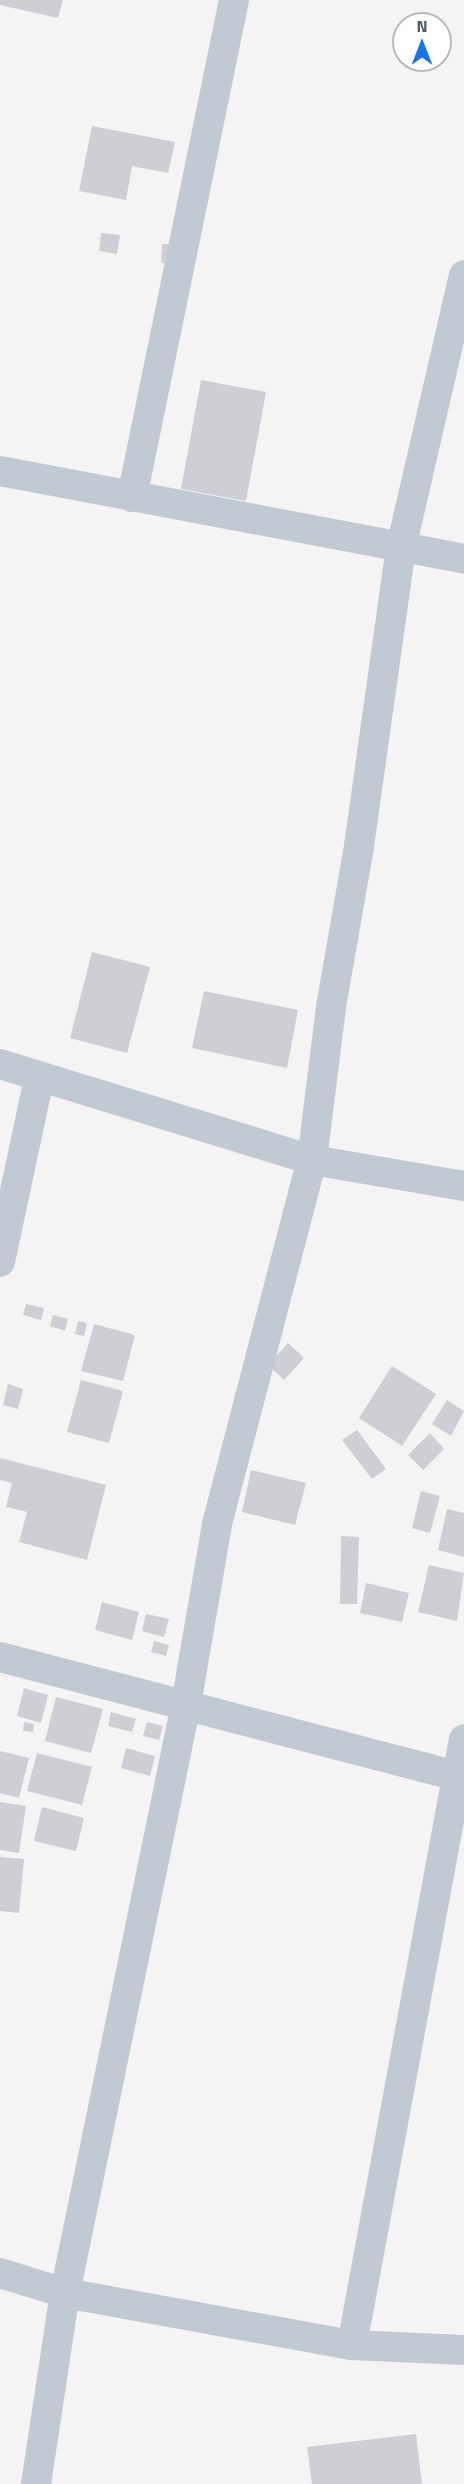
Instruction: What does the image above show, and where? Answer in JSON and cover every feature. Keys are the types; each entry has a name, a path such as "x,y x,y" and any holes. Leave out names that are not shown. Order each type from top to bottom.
{"street":[{"path":"132,497 234,0"},
{"path":"36,2484 65,2293 186,1704 217,1524 312,1160 330,1007 359,846 401,548 464,275"},
{"path":"0,471 464,559"},
{"path":"0,1064 39,1079 312,1160 464,1186"},
{"path":"0,1263 39,1079"},
{"path":"0,1658 186,1704 460,1777"},
{"path":"352,2345 460,1777 464,1739"},
{"path":"0,2273 65,2293 352,2345 464,2350"}],"building":[{"path":"0,0 63,0 58,18 0,5"},
{"path":"92,126 175,142 168,173 132,166 126,200 79,191"},
{"path":"101,233 120,235 117,254 99,251"},
{"path":"162,244 176,245 176,264 161,263"},
{"path":"201,380 266,392 246,501 181,489"},
{"path":"92,952 150,967 127,1053 70,1038"},
{"path":"204,991 298,1010 287,1068 192,1048"},
{"path":"26,1304 44,1308 41,1320 23,1315"},
{"path":"53,1315 68,1319 65,1331 50,1326"},
{"path":"78,1321 87,1323 84,1336 75,1334"},
{"path":"94,1324 135,1335 123,1381 81,1371"},
{"path":"288,1343 304,1358 284,1380 268,1365"},
{"path":"392,1366 436,1394 402,1446 359,1418"},
{"path":"81,1380 123,1391 109,1443 67,1432"},
{"path":"8,1384 23,1389 18,1409 3,1405"},
{"path":"447,1400 464,1411 451,1436 432,1424"},
{"path":"357,1430 386,1469 372,1479 342,1440"},
{"path":"430,1433 444,1449 423,1470 408,1455"},
{"path":"0,1458 106,1485 87,1560 19,1542 27,1512 6,1507 12,1483 0,1480"},
{"path":"251,1470 306,1483 295,1525 242,1512"},
{"path":"421,1491 440,1496 430,1533 412,1528"},
{"path":"447,1509 464,1513 464,1557 438,1550"},
{"path":"341,1536 359,1537 357,1604 340,1604"},
{"path":"429,1565 464,1573 457,1621 418,1612"},
{"path":"366,1583 409,1593 402,1622 360,1613"},
{"path":"102,1602 139,1612 132,1640 95,1630"},
{"path":"146,1614 169,1619 164,1637 142,1631"},
{"path":"154,1641 169,1645 166,1656 151,1652"},
{"path":"24,1688 48,1695 41,1723 17,1716"},
{"path":"56,1697 103,1709 91,1753 45,1741"},
{"path":"111,1712 136,1719 132,1732 108,1726"},
{"path":"24,1722 34,1724 33,1732 23,1731"},
{"path":"147,1722 163,1726 159,1740 143,1736"},
{"path":"126,1748 155,1756 150,1776 121,1768"},
{"path":"0,1751 29,1758 19,1798 0,1793"},
{"path":"37,1753 92,1767 82,1805 27,1791"},
{"path":"0,1802 26,1806 19,1853 0,1850"},
{"path":"42,1807 84,1818 76,1851 34,1841"},
{"path":"0,1857 24,1859 19,1913 0,1911"},
{"path":"416,2434 422,2484 312,2484 307,2447"}]}
